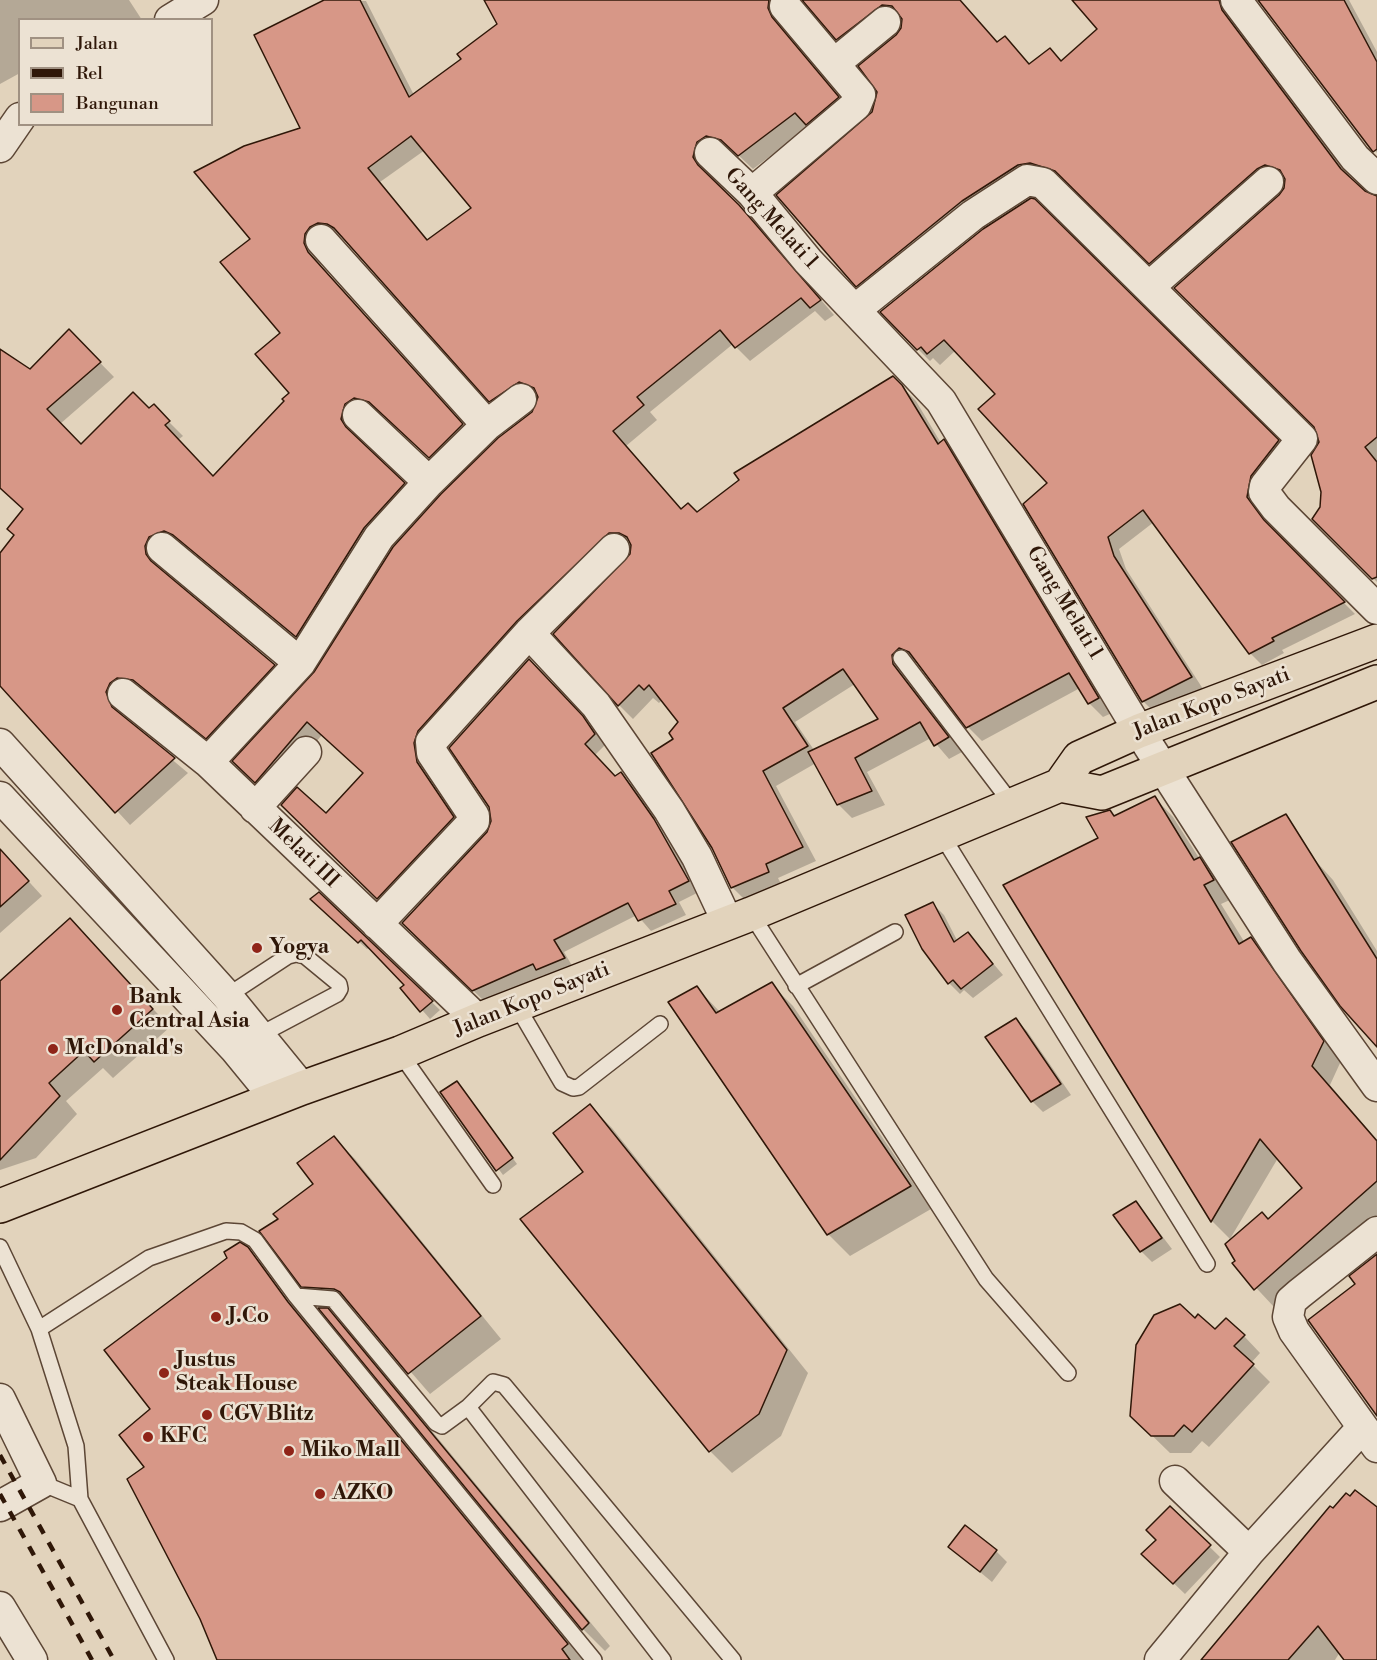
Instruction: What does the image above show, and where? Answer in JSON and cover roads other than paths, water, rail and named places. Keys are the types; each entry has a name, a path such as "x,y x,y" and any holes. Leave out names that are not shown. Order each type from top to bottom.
{"main road":[{"name":"Jalan Kopo Sayati","path":"1060,785 1079,758 1139,731 1377,641"},
{"name":"Jalan Kopo Sayati","path":"0,1206 289,1093 400,1053 478,1020 739,919 1060,785 1102,793 1377,682"}],"street":[{"path":"173,18 203,0"},
{"path":"1236,0 1355,158 1377,179"},
{"path":"752,193 858,101 860,94 785,6"},
{"path":"835,63 885,22"},
{"path":"0,147 18,121"},
{"name":"Gang Melati 1","path":"710,153 752,193 808,261 941,401 1139,731 1287,961 1376,1082"},
{"path":"856,309 973,215 1030,180 1043,183 1149,287 1241,361 1302,439 1265,486 1264,492 1330,565 1377,609"},
{"path":"1149,287 1268,182"},
{"path":"321,240 487,425"},
{"path":"208,762 300,663 379,537 429,482 487,425 521,399"},
{"path":"358,415 429,482"},
{"path":"162,548 300,663"},
{"path":"377,924 474,821 474,816 432,753 431,742 529,633 614,549"},
{"path":"529,633 596,705 739,919"},
{"name":"Melati III","path":"123,694 208,762 478,1020"},
{"path":"0,744 227,996 247,1042 289,1093"},
{"path":"255,808 306,752"},
{"path":"0,797 203,1015 247,1042"},
{"path":"61,861 85,840"},
{"path":"1160,1660 1249,1552 1370,1437 1294,1331 1288,1317 1291,1302 1320,1275 1377,1232"},
{"path":"0,1399 41,1484 0,1506"},
{"path":"1175,1481 1249,1552"},
{"path":"0,1607 32,1660"}],"lane":[{"path":"901,658 1012,804"},
{"path":"941,834 1207,1264"},
{"path":"739,919 796,986 986,1279 1068,1372"},
{"path":"796,986 894,932"},
{"path":"203,1015 227,996 288,956 296,954 305,956 339,984 338,994 247,1042"},
{"path":"517,1006 562,1083 573,1088 579,1087 660,1024"},
{"path":"400,1053 493,1185"},
{"path":"39,1329 150,1258 225,1230 241,1232 255,1240 296,1296 594,1660"},
{"path":"0,1247 39,1329 76,1446 80,1499 166,1660"},
{"path":"296,1296 333,1299 436,1423 442,1426 468,1407 494,1382 504,1385 733,1660"},
{"path":"468,1407 663,1660"},
{"path":"41,1484 80,1499"}],"railway":[{"path":"0,1455 114,1660"},
{"path":"0,1494 92,1660"}],"place":[{"name":"Yogya","path":"257,948"},
{"name":"Bank Central Asia","path":"117,1010"},
{"name":"McDonald's","path":"53,1049"},
{"name":"J.Co","path":"216,1317"},
{"name":"Justus Steak House","path":"164,1373"},
{"name":"CGV Blitz","path":"207,1415"},
{"name":"KFC","path":"148,1437"},
{"name":"Miko Mall","path":"289,1451"},
{"name":"AZKO","path":"320,1494"}]}
